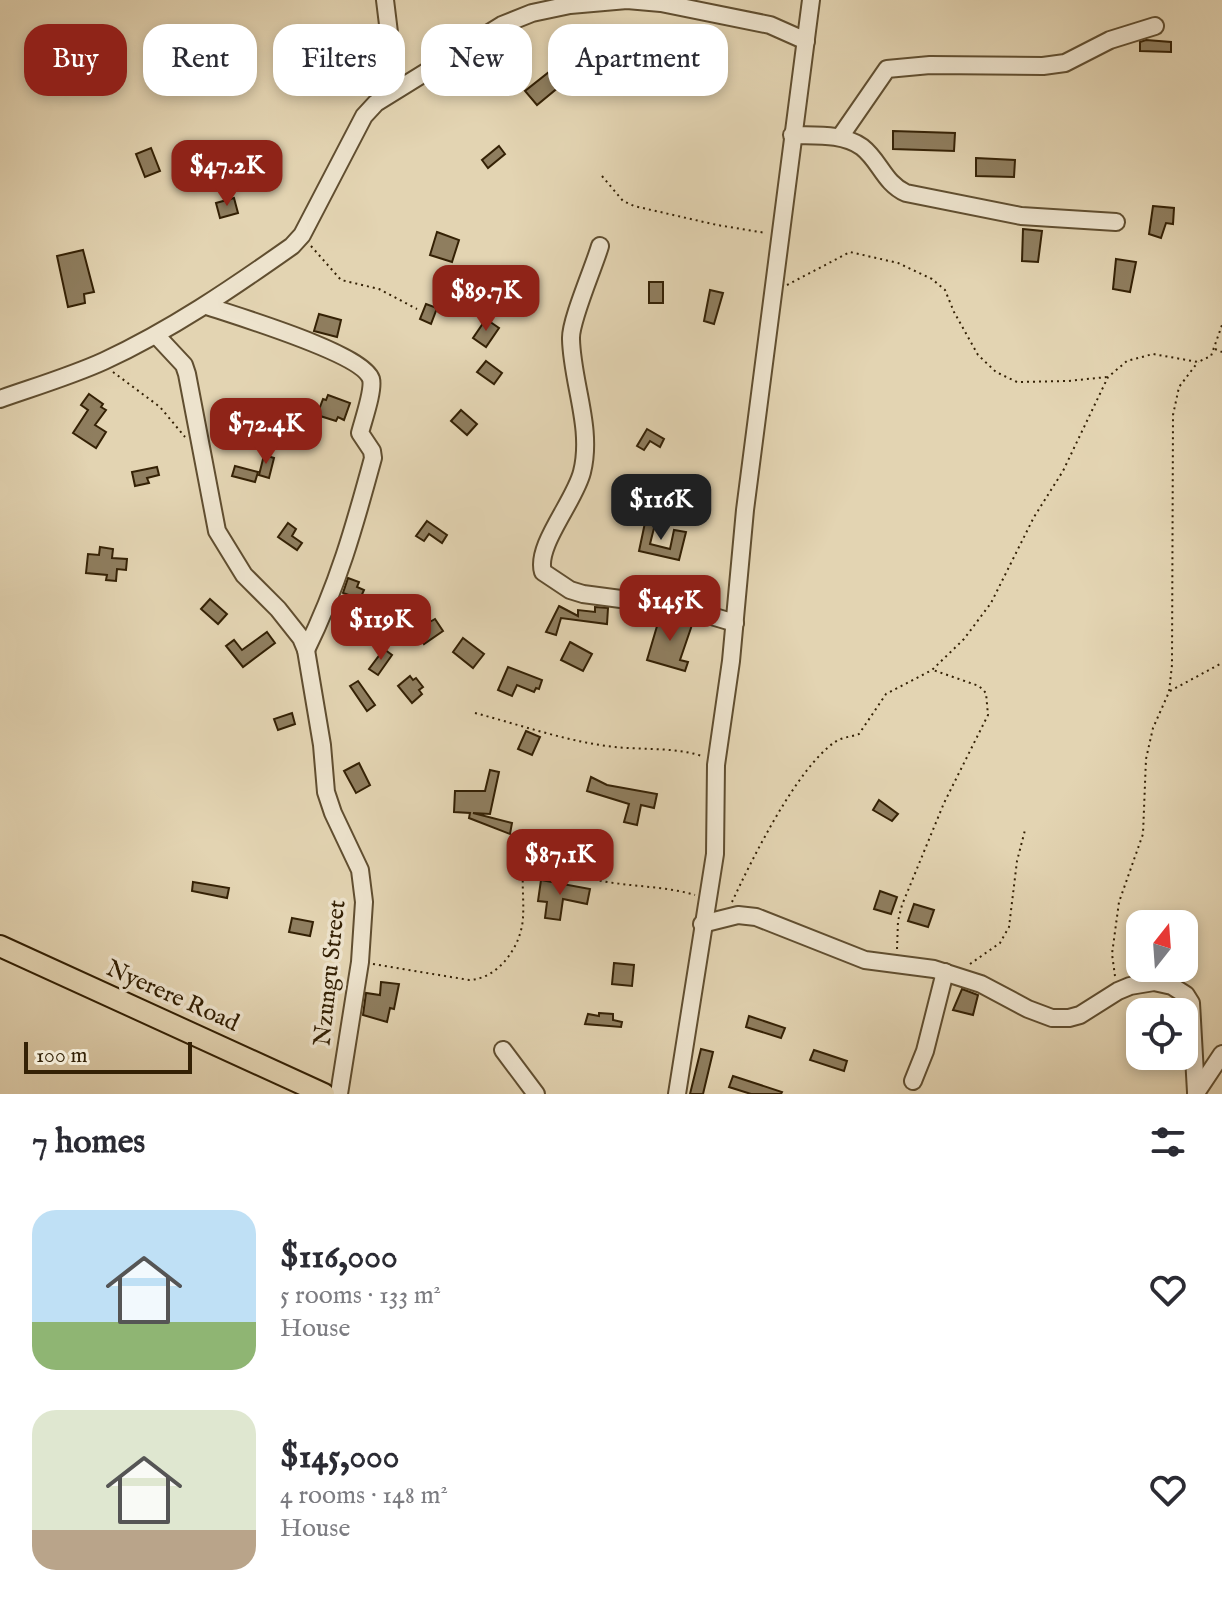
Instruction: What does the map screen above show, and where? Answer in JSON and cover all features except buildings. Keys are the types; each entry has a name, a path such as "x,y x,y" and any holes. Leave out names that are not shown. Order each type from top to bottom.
{"main road":[{"name":"Nyerere Road","path":"0,946 324,1094"}],"street":[{"path":"385,0 388,24"},
{"path":"405,84 502,25 532,13 570,5 627,0 661,3 770,25 806,41"},
{"path":"677,1094 715,854 716,765 735,623 745,510 811,0"},
{"path":"840,137 887,69 930,65 1043,66 1065,63 1110,40 1155,26"},
{"path":"0,399 101,363 156,335 207,306 292,246 302,235 364,116 386,96"},
{"path":"792,135 840,137 862,147 886,180 906,193 1021,216 1116,222"},
{"path":"600,246 571,333 585,438 584,464 575,494 542,556 543,572 570,590 583,594 681,607 735,623"},
{"path":"207,306 317,344 363,367 370,375 372,385 360,433 373,458 346,559 306,650"},
{"name":"Nzungu Street","path":"156,335 184,365 187,374 217,531 244,575 278,609 301,638 306,650 322,745 326,792 360,870 364,902 360,962 339,1094"},
{"path":"702,924 738,915 756,917 865,960 951,974 991,988 1038,1013 1059,1019 1080,1015 1130,986 1154,982 1172,986 1186,995 1193,1013 1196,1093"},
{"path":"913,1081 951,974"},
{"path":"503,1050 536,1094"},
{"path":"1196,1093 1222,1054"}],"path":[{"path":"602,176 623,201 634,206 717,225 781,235"},
{"path":"302,235 341,280 379,289 417,309"},
{"path":"774,292 850,252 898,263 932,279 945,290 978,355 996,372 1017,382 1108,377"},
{"path":"1118,991 1112,954 1115,924 1119,902 1143,834 1146,759 1153,728 1169,692 1172,665 1173,415 1179,387 1198,362 1211,356 1222,325"},
{"path":"1214,348 1222,352"},
{"path":"725,918 769,830 805,772 836,741 859,734 886,694 932,670 964,639 991,603 1034,517 1063,471 1108,377 1127,361 1153,354 1198,362"},
{"path":"101,363 160,407 187,438"},
{"path":"1169,692 1222,663"},
{"path":"901,965 897,938 902,905 944,803 988,715 986,693 979,686 932,670"},
{"path":"475,713 614,747 690,752 716,765"},
{"path":"951,974 1000,943 1005,936 1025,830"},
{"path":"360,962 469,980 484,977 505,961 517,941 524,916 523,872 527,868 681,891 708,899"}]}
